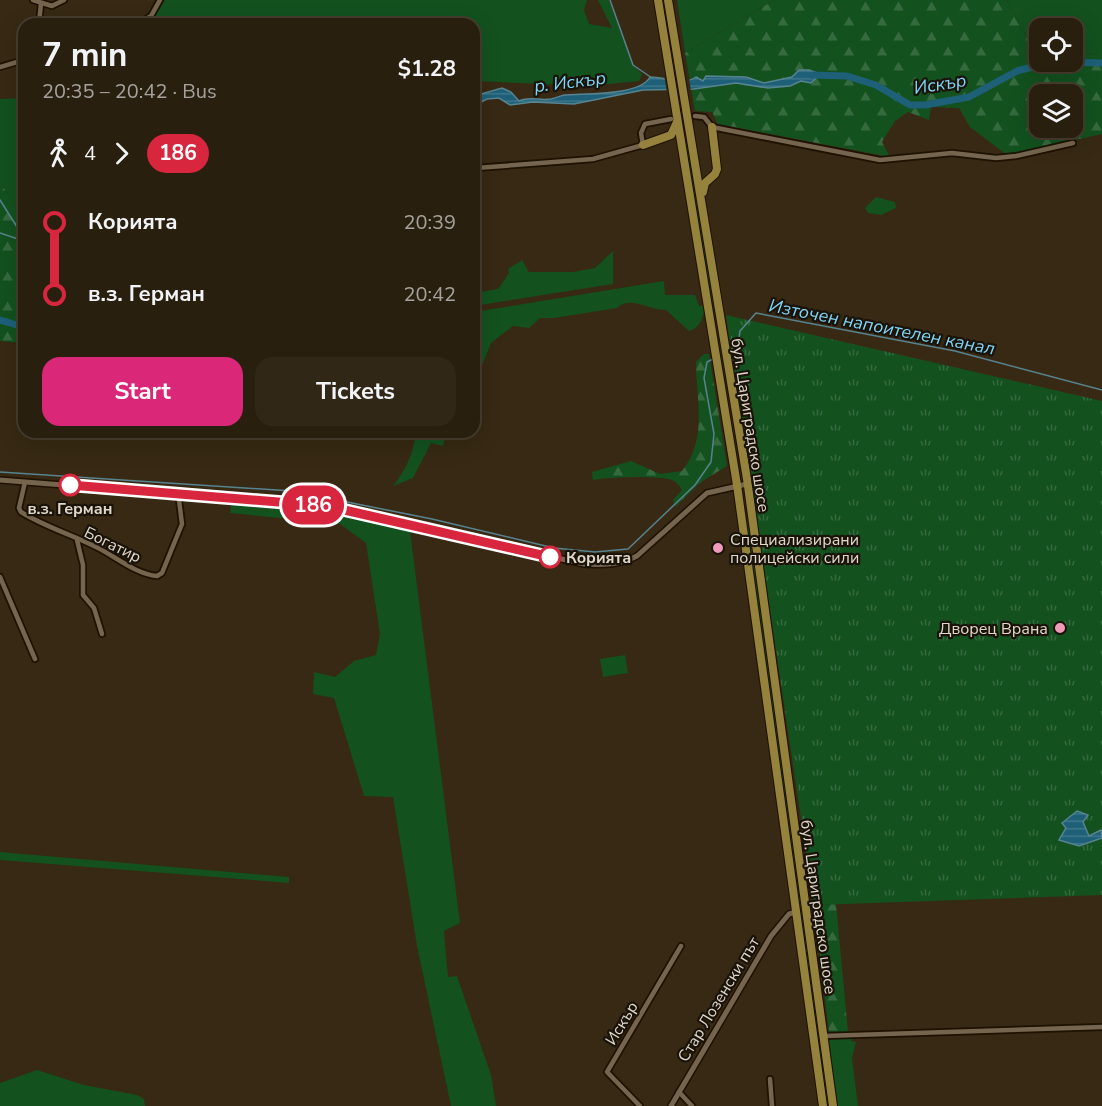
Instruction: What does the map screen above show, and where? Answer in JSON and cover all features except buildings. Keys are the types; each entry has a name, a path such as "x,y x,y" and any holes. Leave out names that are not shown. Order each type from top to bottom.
{"highway":[{"name":"бул. Цариградско шосе","path":"658,0 675,104 674,120 683,152 716,344 737,485 822,1106"},
{"name":"бул. Цариградско шосе","path":"668,0 747,484 833,1106"},
{"path":"643,145 664,139 673,133 674,120"},
{"path":"704,214 703,187 717,169 712,127"},
{"path":"664,139 676,143 683,152"},
{"path":"694,153 701,173 709,178"}],"street":[{"path":"33,0 52,6 64,0"},
{"path":"148,18 160,0"},
{"path":"40,18 41,3"},
{"path":"0,67 18,62"},
{"path":"695,116 704,117 712,127 880,160 952,153 996,158 1017,156 1073,143"},
{"path":"480,168 593,159 643,145 641,133 645,124 674,120"},
{"path":"0,480 178,492 327,506 584,564 605,565 624,562 637,556 707,493 747,484"},
{"name":"Богатир","path":"25,482 19,508 21,512 77,540 97,547 148,574 160,576 182,524 178,492"},
{"path":"77,540 83,565 83,595 94,609 102,634"},
{"path":"0,577 35,659"},
{"name":"Стар Лозенски път","path":"671,1106 771,936 789,914 796,912"},
{"name":"Искър","path":"639,1106 607,1072 681,946"},
{"path":"823,1036 1102,1027"},
{"path":"770,1079 772,1106"},
{"path":"679,1092 692,1106"}],"green space":[{"path":"165,0 587,0 584,10 589,24 612,28 598,0 609,0 633,65 642,74 639,81 589,86 480,81 480,18 152,18"},
{"path":"677,0 774,0 685,53"},
{"path":"774,0 1006,0 1029,40 1029,72 1083,72 1083,54 1102,53 1102,134 1007,155 970,127 959,108 931,107 929,120 908,112 895,121 882,142 890,157 718,124 712,112 695,111 685,53"},
{"path":"1006,0 1102,0 1102,53 1083,54 1083,18 1029,18 1029,40"},
{"path":"18,98 18,210 0,182 0,99"},
{"path":"685,144 688,144 743,478"},
{"path":"0,182 18,210 18,342 0,341"},
{"path":"876,197 895,202 896,208 881,215 868,213 865,208"},
{"path":"613,251 613,284 480,305 480,292 498,289 509,273 508,269 522,260 529,272 573,272 595,268"},
{"path":"664,281 665,295 695,295 699,306 704,306 701,321 689,331 666,310 633,303 622,304 617,308 554,318 540,318 529,328 513,326 491,343 480,370 480,311"},
{"path":"726,315 1102,401 1102,895 814,905"},
{"path":"704,354 709,354 727,466 701,482 675,507 673,500 682,490 678,484 666,478 633,477 593,480 592,472 631,461 660,474 682,471 690,459 698,433 696,362"},
{"path":"415,438 445,438 443,446 431,443 413,478 393,486 409,460"},
{"path":"232,500 339,513 410,531 460,923 444,931 448,977 457,976 491,1075 496,1106 451,1106 417,946 393,797 364,796 334,698 313,694 314,672 335,677 354,661 376,655 380,634 366,543 340,524 230,513"},
{"path":"744,504 756,564 802,908 799,905"},
{"path":"625,655 628,673 603,677 600,659"},
{"path":"0,852 289,877 289,883 0,860"},
{"path":"836,904 848,1032 829,1032 814,905"},
{"path":"799,907 803,911 830,1106 826,1106"},
{"path":"853,1038 851,1041 856,1042 852,1058 858,1106 838,1106 829,1040"},
{"path":"37,1070 84,1085 137,1095 144,1099 145,1106 0,1106 0,1083"}],"water":[{"path":"799,70 809,70 820,74 811,83 801,81 790,86 768,88 736,83 694,89 643,90 574,104 533,102 510,105 499,98 487,99 480,104 480,94 502,88 511,92 519,101 624,91 635,88 650,77 685,81 696,77 703,81 706,76 746,77 764,83 792,77"},
{"path":"1077,811 1088,815 1083,822 1089,836 1101,830 1102,838 1079,846 1059,840 1066,828 1062,823"}],"pier":[{"path":"664,75 679,78 689,77 691,92 667,93"}],"waterway":[{"path":"610,0 633,65 652,78"},
{"name":"Искър","path":"812,75 847,76 876,85 910,105 925,105 969,97 1017,71 1032,67 1064,62 1102,63"},
{"path":"0,200 18,228"},
{"name":"р. Искър","path":"0,233 18,239"},
{"name":"Източен напоителен канал","path":"730,350 738,345 740,331 756,313 955,351 1102,390"},
{"name":"р. Искър","path":"0,320 18,325"},
{"name":"Източен напоителен канал","path":"0,472 292,491 432,519 554,548 595,552 628,549 695,485 711,462 714,434 704,378 707,362 713,359"}],"bus line":[{"name":"186","path":"70,485 327,506 550,557"}],"place":[{"name":"в.з. Герман","path":"70,485"},
{"name":"Специализирани полицейски сили","path":"718,548"},
{"name":"Корията","path":"550,557"},
{"name":"Дворец Врана","path":"1060,628"}]}
